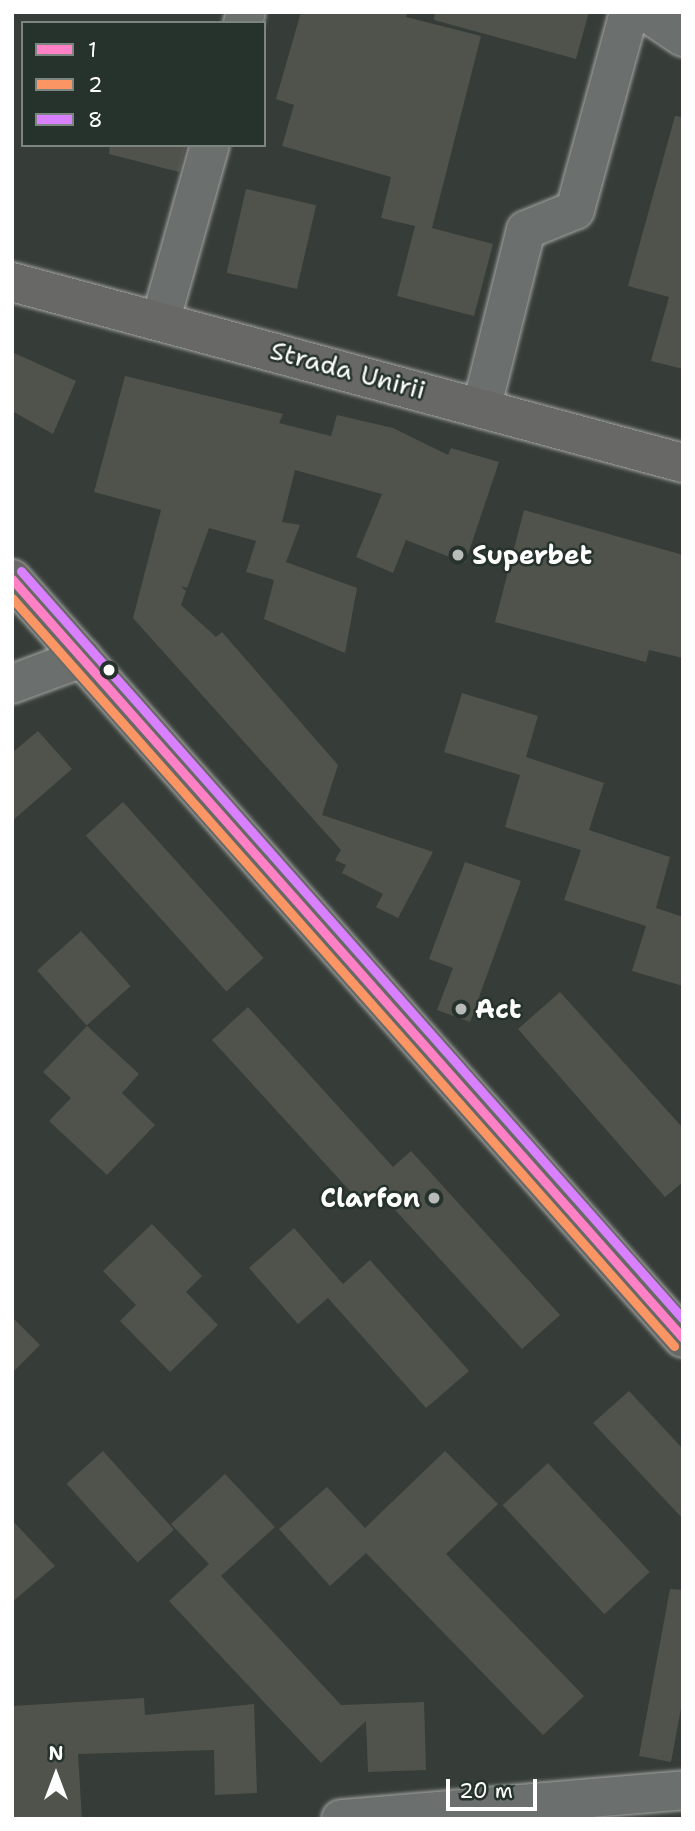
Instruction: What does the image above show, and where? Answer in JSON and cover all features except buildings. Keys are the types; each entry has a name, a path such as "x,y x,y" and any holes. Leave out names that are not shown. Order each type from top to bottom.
{"main road":[{"name":"Strada Unirii","path":"12,282 161,319 683,463"},
{"path":"12,579 683,1338"}],"street":[{"path":"482,406 526,230 575,210 629,12"},
{"path":"646,12 682,34"},
{"path":"161,319 209,147"},
{"path":"12,684 82,658"},
{"path":"341,1819 683,1790"}],"transit line":[{"name":"8","path":"21,571 683,1319"},
{"name":"1","path":"12,579 683,1338"},
{"name":"2","path":"12,598 674,1346"}],"place":[{"name":"Superbet","path":"458,555"},
{"name":"Act","path":"461,1009"},
{"name":"Clarfon","path":"434,1198"}]}
